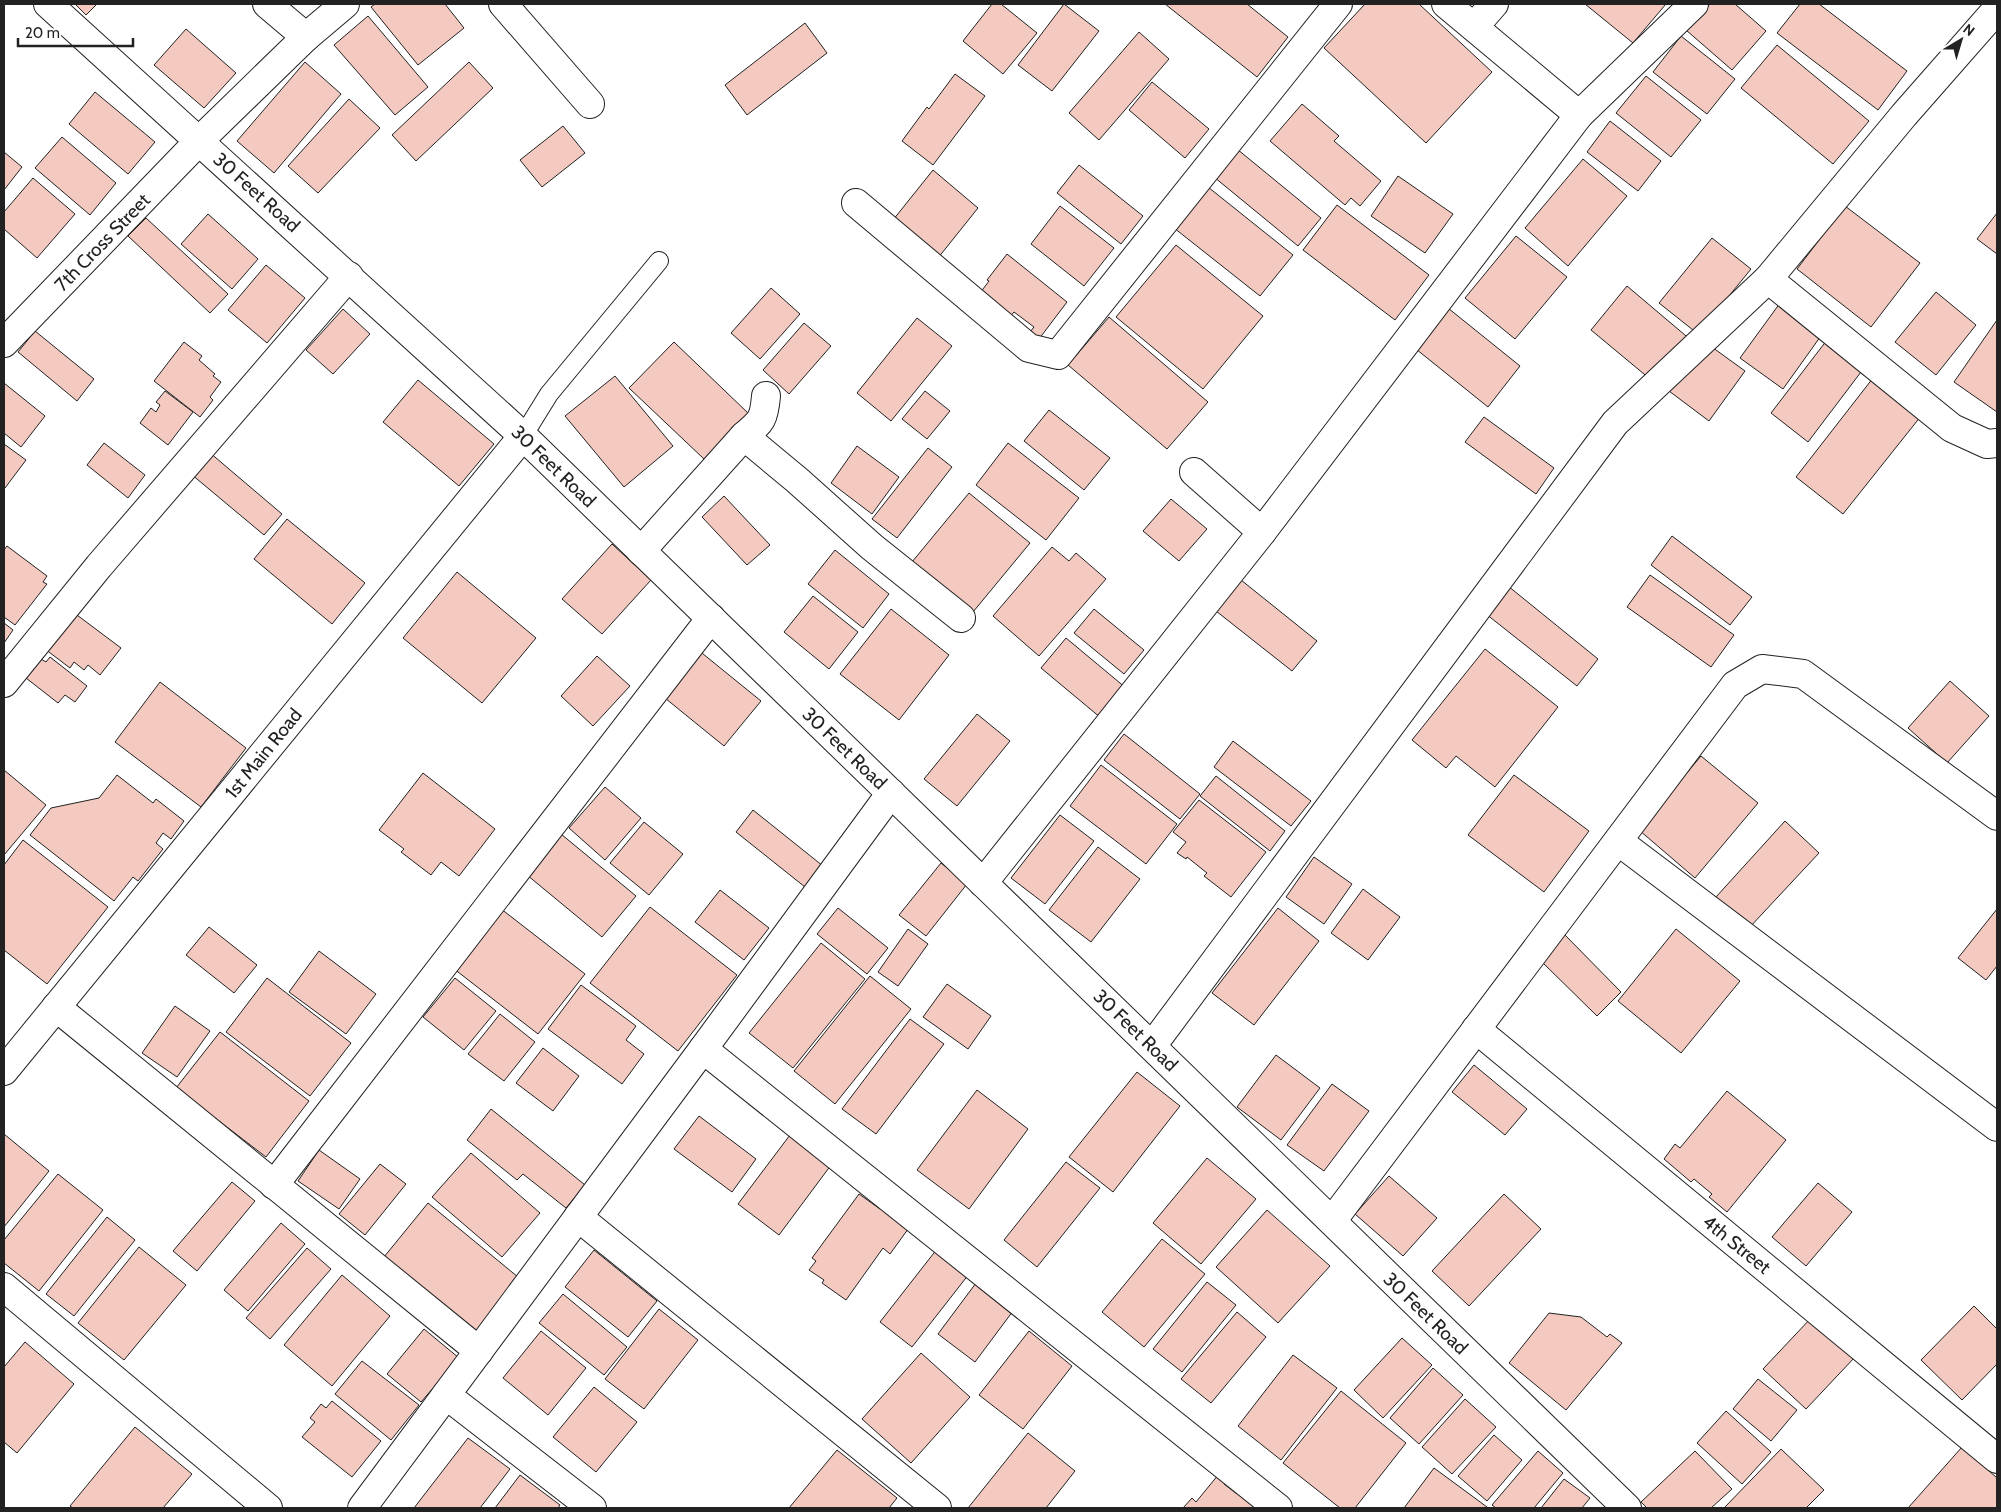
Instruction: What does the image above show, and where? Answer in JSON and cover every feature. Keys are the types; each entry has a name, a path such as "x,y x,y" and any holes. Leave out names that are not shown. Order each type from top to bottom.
{"street":[{"name":"30 Feet Road","path":"48,4 200,140 523,436 1627,1508"},
{"path":"267,4 306,37"},
{"name":"7th Cross Street","path":"4,343 200,140 306,37 345,4"},
{"path":"503,4 590,104"},
{"path":"856,203 1029,348 1058,355 1338,4"},
{"path":"1446,4 1579,115"},
{"path":"1474,27 1494,4"},
{"path":"983,883 1262,532 1579,115 1694,4"},
{"path":"1152,1046 1615,423 1768,279 1904,115 1997,9"},
{"path":"4,683 105,559 349,276"},
{"path":"1768,279 1952,428 1986,444 1997,444"},
{"path":"641,551 744,436 758,424 764,415 766,396"},
{"name":"1st Main Road","path":"4,1071 523,436"},
{"path":"744,436 872,547 960,618"},
{"path":"1194,472 1262,532"},
{"path":"274,1186 711,618"},
{"path":"1332,1221 1735,685 1762,669 1783,670 1803,674 1997,816"},
{"path":"362,1508 891,793"},
{"path":"1618,841 1997,1126"},
{"path":"56,1007 478,1352"},
{"name":"4th Street","path":"1476,1029 1997,1459"},
{"path":"702,1050 1278,1508"},
{"path":"578,1217 937,1508"},
{"path":"4,1287 268,1508"},
{"path":"446,1395 592,1508"}],"lane":[{"path":"523,436 549,394 659,261"}],"building":[{"path":"75,4 97,4 86,15"},
{"path":"375,4 445,4 464,28 418,65 371,7"},
{"path":"992,4 1001,4 1037,33 1003,74 963,41"},
{"path":"1064,4 1099,31 1052,91 1018,65"},
{"path":"1165,4 1247,4 1288,37 1257,77"},
{"path":"1365,4 1419,4 1492,72 1426,143 1324,48"},
{"path":"1585,4 1666,4 1633,43"},
{"path":"1710,4 1735,4 1766,31 1732,70 1686,30"},
{"path":"1800,4 1819,4 1907,71 1878,110 1777,33"},
{"path":"368,16 428,87 395,115 334,45"},
{"path":"805,23 827,53 747,115 725,85"},
{"path":"186,29 236,73 204,108 154,65"},
{"path":"1139,32 1169,59 1099,140 1069,113"},
{"path":"1681,36 1735,79 1707,114 1653,72"},
{"path":"1777,45 1869,121 1833,164 1741,88"},
{"path":"305,62 341,94 274,173 237,141"},
{"path":"469,62 493,88 416,161 392,135"},
{"path":"955,74 985,96 933,165 902,141"},
{"path":"1646,76 1701,120 1671,157 1616,113"},
{"path":"1152,82 1209,129 1185,158 1129,110"},
{"path":"95,92 155,142 128,174 69,124"},
{"path":"349,99 380,128 318,193 288,166"},
{"path":"1302,104 1339,136 1334,141 1381,181 1360,206 1351,198 1345,205 1270,141"},
{"path":"1610,121 1661,161 1638,191 1587,152"},
{"path":"563,126 585,153 542,187 520,160"},
{"path":"62,137 116,183 90,215 35,168"},
{"path":"1237,149 1321,218 1298,246 1214,177"},
{"path":"4,152 22,167 4,190"},
{"path":"1583,159 1627,196 1568,266 1525,228"},
{"path":"1079,165 1143,216 1121,244 1057,193"},
{"path":"933,170 978,208 938,258 893,220"},
{"path":"1398,176 1453,214 1425,253 1371,216"},
{"path":"33,178 75,214 37,258 4,229 4,212"},
{"path":"1203,183 1293,255 1260,296 1169,224"},
{"path":"1337,205 1429,275 1395,320 1303,250"},
{"path":"1060,206 1114,248 1084,286 1031,244"},
{"path":"1845,206 1920,263 1871,327 1797,269"},
{"path":"1997,213 1997,254 1977,239"},
{"path":"208,214 258,259 232,289 181,244"},
{"path":"146,218 228,294 210,313 128,236"},
{"path":"1516,236 1567,277 1515,339 1465,298"},
{"path":"1712,238 1751,269 1698,334 1659,303"},
{"path":"1176,245 1263,316 1203,389 1116,317"},
{"path":"1007,254 1067,302 1039,339 1030,332 1034,327 1014,312 1010,317 980,293 989,281 987,280"},
{"path":"266,265 305,298 267,343 228,310"},
{"path":"1627,286 1692,341 1656,384 1591,330"},
{"path":"771,288 800,314 760,359 731,333"},
{"path":"1936,292 1976,325 1936,375 1895,342"},
{"path":"1780,303 1823,333 1783,389 1740,358"},
{"path":"1443,304 1520,366 1488,407 1411,345"},
{"path":"343,309 370,334 333,374 306,350"},
{"path":"1109,317 1208,402 1167,449 1068,365"},
{"path":"917,318 952,346 891,421 857,393"},
{"path":"1997,320 1997,412 1954,382"},
{"path":"804,323 831,346 789,394 763,370"},
{"path":"35,331 94,379 77,401 18,352"},
{"path":"1827,340 1864,368 1808,442 1771,413"},
{"path":"184,342 202,356 199,360 221,382 210,397 213,400 200,417 154,381"},
{"path":"674,342 748,413 704,459 629,388"},
{"path":"1705,342 1745,371 1709,421 1669,391"},
{"path":"615,376 673,446 624,487 565,416"},
{"path":"1873,378 1921,416 1843,514 1796,477"},
{"path":"418,380 494,444 459,486 383,422"},
{"path":"4,383 45,416 21,447 4,433"},
{"path":"165,391 193,412 168,445 140,423 151,408 156,412 160,405 156,402"},
{"path":"925,391 950,411 927,439 902,419"},
{"path":"1049,410 1110,458 1084,490 1024,441"},
{"path":"1484,417 1554,468 1536,494 1465,442"},
{"path":"104,443 145,475 128,498 87,465"},
{"path":"1008,443 1079,498 1046,540 976,485"},
{"path":"4,444 26,460 5,488 4,487"},
{"path":"857,446 899,477 872,514 831,483"},
{"path":"928,448 952,467 897,538 872,519"},
{"path":"209,452 282,514 264,535 191,474"},
{"path":"969,493 1030,543 973,612 912,562"},
{"path":"724,496 770,545 747,565 702,517"},
{"path":"1171,499 1207,529 1179,561 1143,531"},
{"path":"287,519 365,583 332,624 254,559"},
{"path":"1672,536 1752,597 1730,625 1651,565"},
{"path":"612,544 651,580 602,634 562,599"},
{"path":"7,546 47,576 43,582 47,584 15,625 4,617 4,550"},
{"path":"1052,547 1069,561 1076,553 1106,579 1039,656 993,616"},
{"path":"835,550 889,594 863,628 808,584"},
{"path":"457,572 536,638 482,703 403,638"},
{"path":"1650,575 1734,635 1711,667 1627,607"},
{"path":"1241,580 1317,641 1292,671 1216,611"},
{"path":"1508,586 1598,659 1577,686 1486,614"},
{"path":"813,596 858,632 829,669 784,632"},
{"path":"69,609 121,648 100,675 88,665 84,670 74,662 70,668 41,646"},
{"path":"891,609 949,655 899,720 840,674"},
{"path":"1094,609 1144,650 1124,674 1074,633"},
{"path":"4,623 13,630 4,643"},
{"path":"1066,638 1126,688 1101,718 1041,668"},
{"path":"697,649 761,701 724,746 660,694"},
{"path":"1485,649 1558,707 1495,787 1456,756 1446,768 1412,740"},
{"path":"597,656 630,686 593,726 561,696"},
{"path":"50,657 87,686 75,702 65,695 58,703 26,678 41,659 46,662"},
{"path":"1950,681 1989,716 1947,763 1908,728"},
{"path":"160,682 246,748 201,807 115,742"},
{"path":"977,714 1010,741 957,806 924,779"},
{"path":"1124,734 1200,794 1180,819 1104,760"},
{"path":"1233,741 1311,801 1291,826 1214,767"},
{"path":"1701,756 1758,803 1695,878 1639,830"},
{"path":"1101,765 1177,824 1146,864 1070,806"},
{"path":"4,770 46,805 4,855"},
{"path":"423,773 495,829 459,876 441,862 431,875 401,852 404,849 379,830"},
{"path":"117,775 153,803 156,799 184,821 171,839 163,833 156,843 163,849 138,881 133,877 114,901 30,835 51,808 99,798"},
{"path":"1514,775 1589,831 1544,892 1468,835"},
{"path":"1216,776 1285,831 1270,851 1200,796"},
{"path":"605,787 641,818 605,860 569,828"},
{"path":"1199,800 1266,852 1231,897 1204,876 1207,873 1187,857 1186,859 1177,853 1186,842 1173,832"},
{"path":"753,810 828,870 810,891 736,832"},
{"path":"1060,815 1094,841 1045,904 1011,878"},
{"path":"1785,821 1819,853 1749,928 1716,897"},
{"path":"644,822 683,854 649,895 610,863"},
{"path":"561,834 636,896 602,937 527,875"},
{"path":"23,840 108,907 47,984 4,950 4,865"},
{"path":"1098,847 1140,879 1091,942 1049,910"},
{"path":"1314,857 1352,884 1324,924 1286,897"},
{"path":"941,863 967,884 926,936 899,915"},
{"path":"1363,889 1400,917 1368,960 1331,933"},
{"path":"720,890 769,928 744,960 695,922"},
{"path":"496,905 585,974 538,1034 449,965"},
{"path":"650,907 737,975 678,1051 590,983"},
{"path":"838,908 888,948 867,974 817,934"},
{"path":"1278,908 1319,941 1254,1025 1212,993"},
{"path":"1997,909 1997,966 1986,980 1958,958"},
{"path":"209,927 257,965 234,993 186,955"},
{"path":"908,929 928,944 898,986 878,972"},
{"path":"1676,929 1740,981 1681,1053 1618,1001"},
{"path":"1565,935 1621,992 1597,1016 1540,960"},
{"path":"821,943 865,979 793,1068 749,1033"},
{"path":"319,951 376,994 346,1034 289,992"},
{"path":"870,976 911,1009 835,1104 794,1071"},
{"path":"267,978 351,1043 310,1096 226,1032"},
{"path":"455,978 496,1011 464,1050 423,1017"},
{"path":"947,984 991,1016 968,1049 923,1017"},
{"path":"581,985 636,1026 626,1040 644,1054 622,1084 548,1029"},
{"path":"175,1006 210,1031 177,1077 142,1053"},
{"path":"500,1014 535,1042 504,1081 468,1054"},
{"path":"910,1019 944,1044 876,1134 842,1109"},
{"path":"220,1032 309,1101 266,1157 176,1088"},
{"path":"543,1048 579,1076 553,1111 516,1083"},
{"path":"1276,1055 1320,1088 1281,1140 1237,1107"},
{"path":"1474,1065 1527,1109 1505,1135 1452,1092"},
{"path":"1137,1072 1180,1106 1113,1192 1069,1157"},
{"path":"1332,1084 1369,1111 1324,1171 1287,1145"},
{"path":"977,1090 1028,1129 969,1209 917,1170"},
{"path":"1727,1091 1786,1140 1727,1212 1709,1197 1712,1194 1694,1179 1691,1182 1664,1159 1675,1144 1680,1148"},
{"path":"491,1109 585,1185 566,1208 523,1174 517,1180 467,1140"},
{"path":"699,1116 756,1159 732,1192 674,1149"},
{"path":"793,1131 834,1161 779,1235 738,1204"},
{"path":"4,1134 49,1171 4,1227"},
{"path":"319,1150 360,1179 339,1209 298,1181"},
{"path":"471,1153 540,1213 502,1257 432,1197"},
{"path":"1207,1158 1256,1199 1201,1264 1153,1223"},
{"path":"1066,1162 1100,1188 1037,1267 1004,1240"},
{"path":"380,1164 406,1184 365,1235 339,1214"},
{"path":"58,1174 103,1210 39,1291 4,1263 4,1240"},
{"path":"1389,1176 1437,1218 1403,1256 1355,1214"},
{"path":"232,1182 255,1201 197,1271 173,1251"},
{"path":"1818,1183 1852,1212 1806,1266 1772,1237"},
{"path":"859,1194 880,1209 883,1204 911,1225 890,1254 883,1248 846,1300 822,1283 824,1280 809,1270 816,1261 812,1258"},
{"path":"1504,1194 1541,1229 1469,1306 1432,1271"},
{"path":"428,1203 524,1282 479,1335 384,1257"},
{"path":"1267,1210 1330,1266 1278,1323 1216,1267"},
{"path":"107,1217 135,1240 74,1316 46,1294"},
{"path":"281,1223 305,1244 248,1311 224,1290"},
{"path":"1162,1239 1205,1274 1144,1347 1102,1312"},
{"path":"139,1247 186,1285 124,1360 78,1323"},
{"path":"307,1248 331,1269 270,1339 246,1318"},
{"path":"937,1249 969,1274 912,1347 880,1322"},
{"path":"594,1250 657,1301 628,1337 565,1287"},
{"path":"342,1275 390,1316 332,1386 284,1345"},
{"path":"979,1279 1016,1307 975,1362 938,1334"},
{"path":"1207,1282 1236,1305 1182,1372 1153,1349"},
{"path":"563,1294 627,1347 604,1375 539,1323"},
{"path":"1974,1306 1997,1329 1997,1364 1962,1400 1921,1360"},
{"path":"659,1309 698,1340 644,1409 605,1379"},
{"path":"1237,1312 1266,1337 1211,1403 1181,1379"},
{"path":"1549,1313 1581,1317 1607,1337 1610,1334 1622,1343 1566,1410 1509,1363"},
{"path":"1812,1317 1855,1357 1806,1409 1763,1369"},
{"path":"424,1329 459,1358 421,1402 387,1374"},
{"path":"541,1331 586,1368 548,1415 503,1378"},
{"path":"1029,1331 1072,1366 1023,1429 979,1395"},
{"path":"1402,1338 1432,1365 1383,1418 1354,1390"},
{"path":"25,1342 74,1384 17,1453 4,1442 4,1367"},
{"path":"921,1353 970,1397 911,1463 862,1419"},
{"path":"1293,1355 1337,1388 1281,1460 1238,1426"},
{"path":"362,1361 419,1405 391,1440 335,1394"},
{"path":"1433,1368 1463,1395 1419,1444 1390,1418"},
{"path":"1758,1379 1797,1410 1771,1441 1733,1409"},
{"path":"594,1387 637,1422 596,1472 553,1437"},
{"path":"1341,1391 1406,1443 1355,1508 1340,1508 1283,1463"},
{"path":"1465,1399 1496,1427 1452,1474 1422,1447"},
{"path":"332,1401 381,1441 352,1477 302,1437 315,1422 310,1418 321,1404 326,1408"},
{"path":"1726,1411 1771,1452 1742,1484 1697,1443"},
{"path":"135,1427 192,1474 163,1508 73,1508 70,1506"},
{"path":"1028,1433 1075,1471 1046,1508 968,1508"},
{"path":"1494,1435 1522,1460 1487,1501 1458,1476"},
{"path":"468,1438 510,1469 480,1508 414,1508"},
{"path":"1962,1447 1997,1478 1997,1508 1908,1508"},
{"path":"1781,1449 1824,1490 1806,1508 1724,1508"},
{"path":"837,1450 897,1498 889,1508 789,1508"},
{"path":"1538,1451 1563,1473 1534,1508 1496,1508 1492,1505"},
{"path":"1695,1451 1732,1489 1711,1508 1647,1508 1641,1502"},
{"path":"1434,1468 1487,1507 1404,1508"},
{"path":"1223,1469 1231,1476 1224,1484 1237,1494 1243,1487 1268,1508 1183,1508 1192,1498 1196,1502"},
{"path":"520,1475 560,1505 558,1508 495,1508"},
{"path":"1564,1479 1590,1498 1582,1508 1541,1508"}]}
